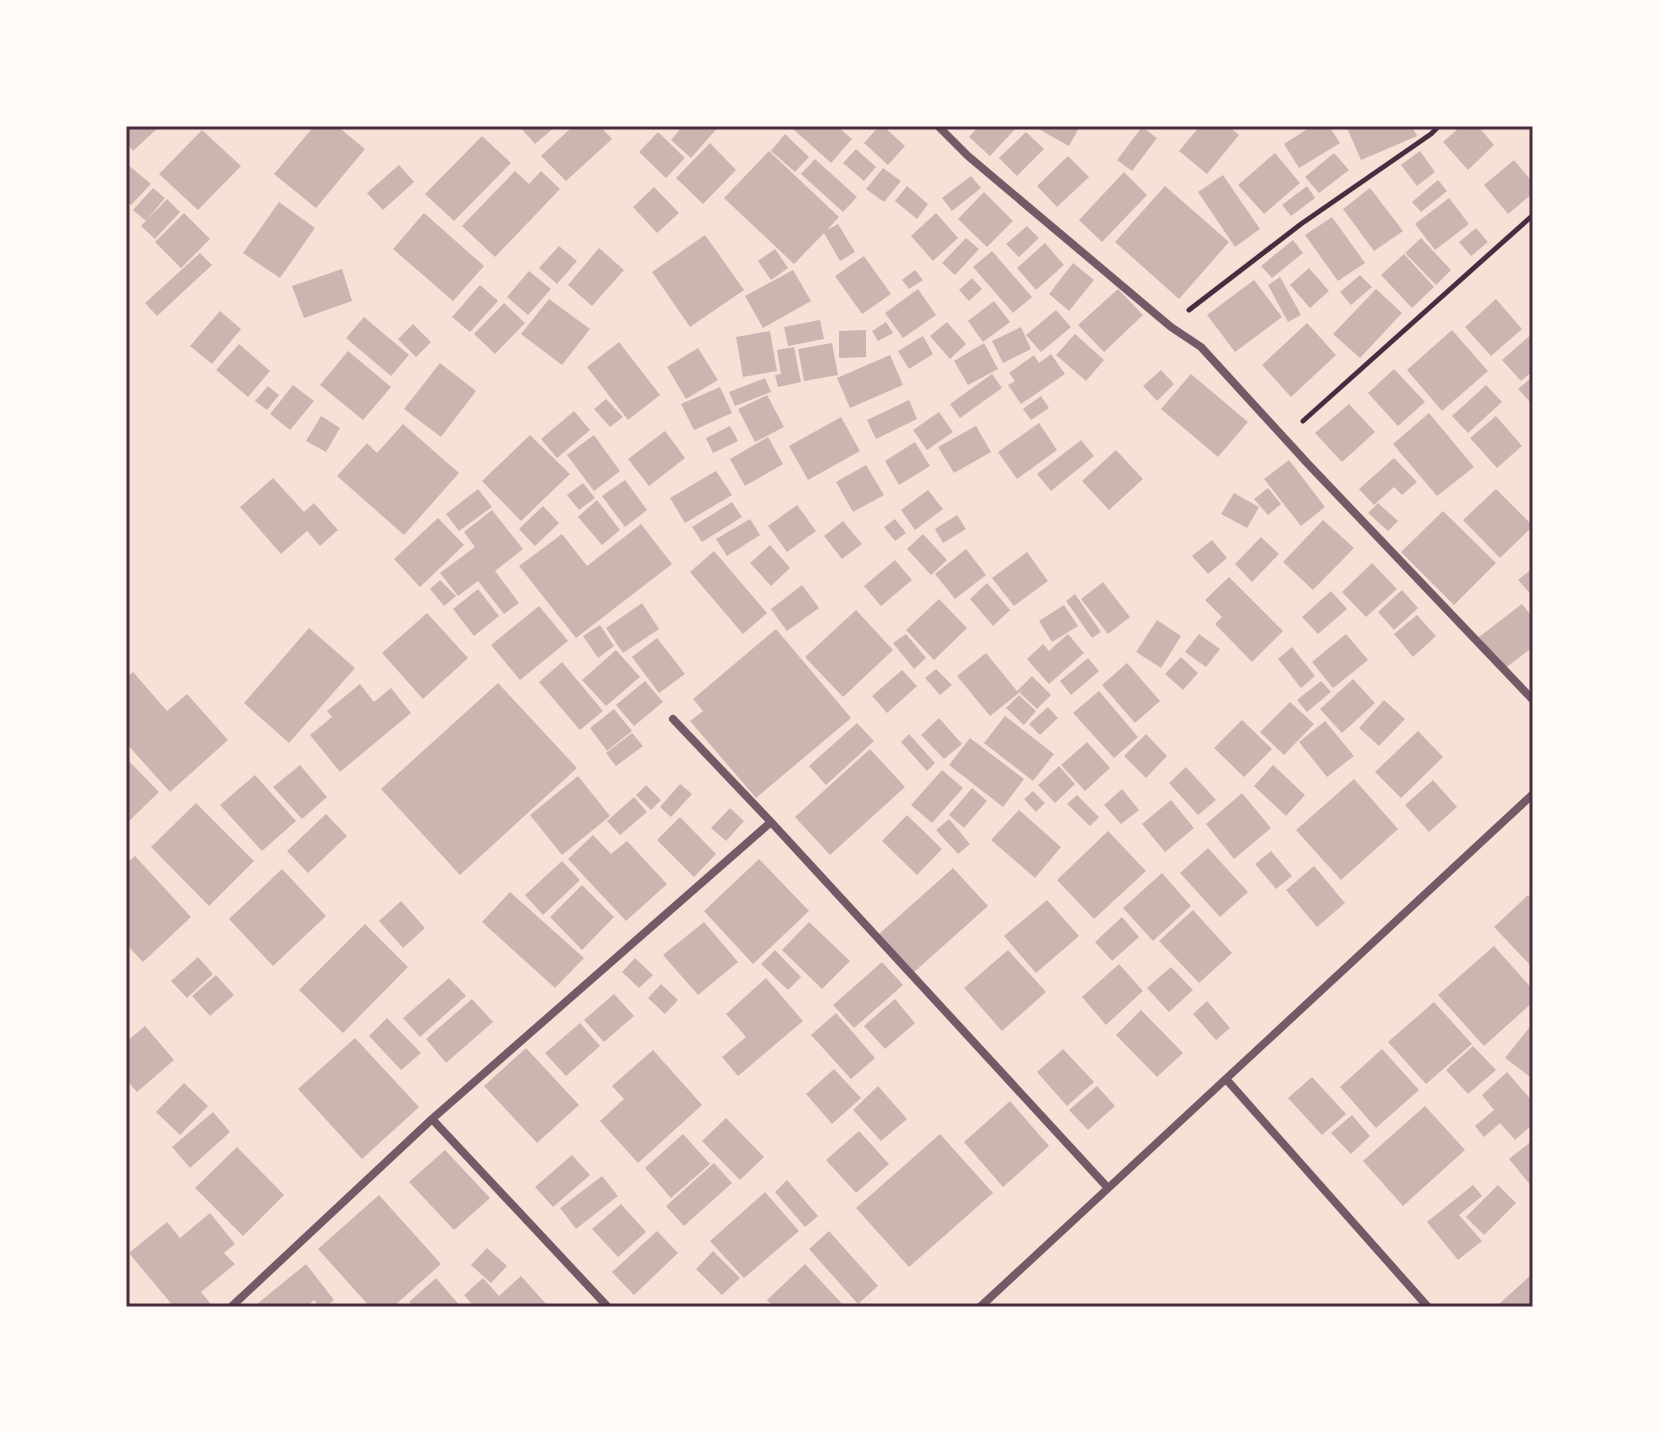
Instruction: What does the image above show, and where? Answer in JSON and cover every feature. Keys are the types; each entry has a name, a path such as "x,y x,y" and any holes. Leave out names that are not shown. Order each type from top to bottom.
{"street":[{"path":"938,126 968,156 1171,327 1201,347 1533,700"},
{"path":"673,719 1108,1188"},
{"path":"980,1307 1533,794"},
{"path":"231,1307 432,1119 771,822"},
{"path":"1226,1079 1428,1307"},
{"path":"432,1119 608,1307"}],"path":[{"path":"1171,327 1289,233 1439,126"},
{"path":"1284,437 1533,215"}],"building":[{"path":"126,126 160,126 133,151 126,143"},
{"path":"314,126 337,126 365,149 316,208 274,174"},
{"path":"519,126 556,126 535,144"},
{"path":"573,126 600,126 612,139 566,181 541,156"},
{"path":"683,126 719,126 691,158 671,140"},
{"path":"837,126 852,139 831,163 792,128"},
{"path":"879,126 883,126 905,146 888,165 864,143"},
{"path":"979,126 1017,127 990,156 969,137"},
{"path":"1033,126 1080,126 1069,146"},
{"path":"1200,126 1228,126 1239,135 1207,174 1179,151"},
{"path":"1312,126 1329,126 1340,143 1299,168 1284,144"},
{"path":"1412,126 1417,136 1361,160 1347,128"},
{"path":"1461,126 1478,126 1494,145 1468,170 1443,142"},
{"path":"1142,127 1157,138 1132,171 1117,160"},
{"path":"202,130 241,166 198,210 159,174"},
{"path":"658,132 685,158 666,178 639,152"},
{"path":"1026,132 1044,149 1017,176 999,158"},
{"path":"785,134 809,157 795,172 771,151"},
{"path":"482,136 511,163 454,221 425,194"},
{"path":"710,143 736,170 703,204 676,178"},
{"path":"856,149 876,167 864,181 843,163"},
{"path":"769,151 839,217 827,230 838,224 855,252 840,261 824,233 794,264 724,198"},
{"path":"1420,151 1435,172 1417,186 1401,165"},
{"path":"1275,153 1300,183 1264,214 1238,185"},
{"path":"1334,153 1349,170 1319,193 1305,177"},
{"path":"1068,156 1089,177 1057,207 1037,186"},
{"path":"815,159 857,197 843,212 801,174"},
{"path":"1514,160 1533,183 1533,193 1508,214 1484,185"},
{"path":"127,164 151,184 131,205 126,201"},
{"path":"399,165 414,182 383,210 367,193"},
{"path":"883,168 901,181 884,202 866,189"},
{"path":"515,171 529,184 541,171 560,189 495,257 462,226"},
{"path":"1124,172 1147,195 1102,242 1079,220"},
{"path":"1223,175 1260,229 1235,247 1198,192"},
{"path":"971,176 981,188 952,211 942,198"},
{"path":"1438,180 1447,191 1421,212 1412,202"},
{"path":"907,186 928,204 917,219 895,201"},
{"path":"1165,186 1229,242 1179,299 1115,242"},
{"path":"1307,186 1315,198 1291,216 1282,205"},
{"path":"654,187 679,213 657,233 633,207"},
{"path":"153,188 165,198 146,221 133,210"},
{"path":"1370,188 1403,231 1374,251 1343,209"},
{"path":"984,192 1013,221 987,247 958,219"},
{"path":"1449,198 1469,224 1435,250 1415,224"},
{"path":"167,199 180,212 155,239 141,226"},
{"path":"279,202 315,228 280,278 243,253"},
{"path":"184,213 210,239 181,268 155,242"},
{"path":"424,213 484,266 453,301 393,249"},
{"path":"936,213 958,238 933,261 911,236"},
{"path":"1332,217 1365,263 1338,281 1305,235"},
{"path":"1027,226 1039,238 1019,257 1006,244"},
{"path":"1476,228 1488,242 1471,256 1459,242"},
{"path":"705,235 744,290 690,327 652,272"},
{"path":"966,238 979,249 955,275 942,263"},
{"path":"1421,238 1451,270 1436,285 1405,253"},
{"path":"1293,240 1303,253 1272,278 1261,266"},
{"path":"1045,243 1064,265 1036,290 1017,268"},
{"path":"559,246 577,261 557,284 539,268"},
{"path":"599,248 624,270 592,306 568,285"},
{"path":"775,249 788,268 771,280 758,261"},
{"path":"992,251 1032,297 1013,313 973,267"},
{"path":"200,253 212,265 157,316 145,303"},
{"path":"1404,254 1434,287 1412,308 1381,275"},
{"path":"864,256 891,294 862,314 835,276"},
{"path":"1073,263 1094,280 1069,311 1049,294"},
{"path":"1309,268 1329,291 1310,308 1290,285"},
{"path":"342,269 352,301 304,318 292,286"},
{"path":"793,270 811,301 763,328 745,296"},
{"path":"915,270 923,280 909,289 902,280"},
{"path":"529,271 551,289 528,315 507,297"},
{"path":"1360,275 1372,287 1351,305 1340,292"},
{"path":"1280,277 1301,315 1288,322 1268,285"},
{"path":"972,278 982,289 969,301 959,290"},
{"path":"1254,280 1282,317 1235,352 1207,315"},
{"path":"480,285 498,301 470,332 452,317"},
{"path":"918,289 936,315 903,338 885,313"},
{"path":"1118,289 1143,315 1104,352 1078,325"},
{"path":"1376,289 1402,313 1360,358 1333,334"},
{"path":"549,299 590,329 562,365 521,334"},
{"path":"1496,299 1522,329 1491,356 1465,327"},
{"path":"994,301 1010,322 983,342 968,321"},
{"path":"504,303 525,323 495,354 474,334"},
{"path":"1056,310 1071,327 1041,352 1026,335"},
{"path":"220,311 241,329 212,364 190,346"},
{"path":"364,317 409,355 391,376 346,338"},
{"path":"820,320 824,339 788,346 784,327"},
{"path":"886,322 893,333 878,341 872,331"},
{"path":"947,322 966,344 950,359 930,336"},
{"path":"1307,323 1336,355 1291,397 1262,365"},
{"path":"413,324 431,342 416,357 398,339"},
{"path":"1021,327 1031,349 1003,363 992,341"},
{"path":"866,330 866,357 839,358 839,331"},
{"path":"1452,330 1488,371 1442,411 1407,370"},
{"path":"770,331 777,371 743,377 736,337"},
{"path":"1533,333 1533,371 1521,381 1502,360"},
{"path":"1075,334 1104,360 1086,381 1056,355"},
{"path":"923,336 933,354 909,369 898,351"},
{"path":"619,342 660,395 628,420 587,367"},
{"path":"832,343 838,375 804,381 798,349"},
{"path":"984,343 998,369 968,385 954,361"},
{"path":"239,344 270,371 248,397 216,370"},
{"path":"794,347 801,382 778,387 775,375 781,374 777,350"},
{"path":"698,348 718,380 686,399 667,367"},
{"path":"348,351 391,387 363,420 320,385"},
{"path":"1051,354 1065,374 1021,404 1008,385 1015,381 1009,373 1034,355 1039,363"},
{"path":"890,355 903,385 850,408 837,378"},
{"path":"440,363 476,391 441,437 404,409"},
{"path":"1394,369 1425,402 1398,426 1368,393"},
{"path":"1161,370 1174,384 1157,401 1143,386"},
{"path":"992,374 1002,388 960,418 950,404"},
{"path":"1191,374 1248,422 1218,457 1161,409"},
{"path":"765,378 771,392 735,406 729,392"},
{"path":"1531,378 1533,381 1533,405 1518,389"},
{"path":"293,385 314,401 290,430 270,414"},
{"path":"1486,385 1502,402 1468,433 1452,416"},
{"path":"268,386 279,395 267,410 255,401"},
{"path":"720,387 732,413 694,430 681,404"},
{"path":"767,395 784,427 755,442 738,409"},
{"path":"1041,396 1049,408 1031,420 1023,409"},
{"path":"606,399 623,417 610,427 594,409"},
{"path":"909,400 917,419 876,439 867,420"},
{"path":"1349,404 1375,432 1342,462 1315,433"},
{"path":"574,411 590,430 557,458 541,439"},
{"path":"939,412 953,432 927,450 913,430"},
{"path":"1429,413 1474,467 1437,496 1393,444"},
{"path":"321,416 340,428 326,452 306,441"},
{"path":"1496,416 1522,446 1497,468 1470,438"},
{"path":"841,417 860,451 808,480 789,446"},
{"path":"1039,423 1057,450 1017,479 998,452"},
{"path":"403,424 459,473 404,535 337,476 367,443 377,453"},
{"path":"730,426 738,441 713,453 706,438"},
{"path":"976,426 991,452 954,473 938,447"},
{"path":"665,431 685,458 649,486 628,459"},
{"path":"530,435 570,474 521,521 482,481"},
{"path":"594,435 620,471 594,491 567,455"},
{"path":"768,437 783,464 745,486 730,459"},
{"path":"1081,440 1094,456 1051,491 1037,474"},
{"path":"915,442 930,466 899,485 885,461"},
{"path":"1116,450 1143,479 1109,510 1082,481"},
{"path":"1394,458 1417,482 1402,495 1394,487 1374,505 1359,489"},
{"path":"1289,460 1325,507 1301,526 1264,479"},
{"path":"866,465 884,495 853,512 836,482"},
{"path":"716,471 732,495 685,523 670,498"},
{"path":"273,478 304,512 314,503 338,530 320,546 307,531 281,554 240,507"},
{"path":"625,480 647,510 625,527 602,496"},
{"path":"583,483 595,498 579,510 567,495"},
{"path":"1268,488 1281,504 1268,515 1254,499"},
{"path":"478,489 492,507 459,531 446,514"},
{"path":"1496,489 1533,526 1500,558 1463,520"},
{"path":"928,490 943,509 915,530 901,510"},
{"path":"1234,493 1259,507 1247,528 1221,514"},
{"path":"597,500 620,530 602,545 578,517"},
{"path":"732,502 742,517 702,542 692,527"},
{"path":"1378,503 1398,521 1388,531 1368,513"},
{"path":"797,505 816,531 787,552 768,526"},
{"path":"543,506 559,523 535,546 519,529"},
{"path":"492,510 523,549 495,571 519,603 504,614 478,581 458,596 440,573 475,547 464,532"},
{"path":"1443,511 1496,563 1454,605 1401,552"},
{"path":"957,515 966,529 943,543 935,529"},
{"path":"438,518 464,545 420,587 394,559"},
{"path":"750,519 760,535 727,556 716,539"},
{"path":"895,519 906,533 895,541 884,527"},
{"path":"1323,520 1354,548 1313,590 1283,562"},
{"path":"843,521 862,544 842,559 824,536"},
{"path":"641,524 672,564 576,638 519,566 562,534 587,566"},
{"path":"923,534 947,560 931,575 907,549"},
{"path":"1261,537 1279,554 1252,582 1235,564"},
{"path":"1212,540 1227,558 1208,574 1192,556"},
{"path":"770,545 790,568 771,586 750,563"},
{"path":"966,549 986,575 955,599 935,574"},
{"path":"714,551 767,613 743,634 690,572"},
{"path":"1027,552 1048,581 1014,606 992,578"},
{"path":"895,560 912,580 881,606 864,586"},
{"path":"1372,563 1397,589 1366,617 1342,592"},
{"path":"1533,568 1533,597 1518,580"},
{"path":"1229,577 1283,631 1252,662 1215,624 1222,617 1205,600"},
{"path":"440,580 456,596 444,606 430,589"},
{"path":"1103,582 1130,617 1108,634 1081,599"},
{"path":"987,583 1010,610 993,626 970,599"},
{"path":"802,585 819,608 787,631 771,609"},
{"path":"478,589 499,616 474,636 453,609"},
{"path":"1402,590 1418,608 1394,630 1378,612"},
{"path":"1331,591 1347,609 1318,634 1302,617"},
{"path":"1075,594 1101,632 1092,638 1066,601"},
{"path":"939,599 967,628 934,660 906,630"},
{"path":"642,603 659,629 623,653 606,628"},
{"path":"1522,604 1533,618 1533,647 1504,669 1479,637"},
{"path":"1064,605 1078,626 1052,642 1039,621"},
{"path":"539,606 568,641 520,680 491,645"},
{"path":"856,610 893,650 843,697 805,657"},
{"path":"427,613 468,658 423,699 382,653"},
{"path":"1417,615 1436,636 1413,657 1394,634"},
{"path":"1157,620 1181,636 1161,668 1136,652"},
{"path":"600,625 614,646 598,658 583,636"},
{"path":"309,628 355,668 289,743 244,703"},
{"path":"776,629 851,718 756,798 690,721 703,711 693,699"},
{"path":"906,634 926,658 914,669 893,643"},
{"path":"1068,634 1084,653 1049,684 1027,659 1043,644 1049,651"},
{"path":"1199,634 1220,649 1206,667 1185,652"},
{"path":"1346,634 1368,660 1333,688 1312,662"},
{"path":"657,638 685,674 659,693 632,657"},
{"path":"1292,647 1315,676 1301,688 1278,659"},
{"path":"616,650 640,677 606,706 582,680"},
{"path":"986,653 1017,691 1032,676 1051,695 1037,709 1020,693 1024,689 990,716 957,676"},
{"path":"1181,657 1198,673 1183,690 1165,674"},
{"path":"1088,658 1099,671 1071,695 1060,681"},
{"path":"562,662 603,711 580,730 539,682"},
{"path":"1127,663 1160,701 1135,723 1102,685"},
{"path":"936,669 952,685 940,695 925,678"},
{"path":"902,670 917,686 887,713 872,696"},
{"path":"133,672 167,711 187,694 228,740 170,792 126,743 126,678"},
{"path":"1353,679 1375,703 1342,733 1320,709"},
{"path":"645,681 663,702 634,726 616,705"},
{"path":"1321,681 1331,692 1307,712 1297,700"},
{"path":"498,683 577,768 460,875 381,789"},
{"path":"360,684 374,702 391,688 411,713 340,772 310,735 332,717 327,711"},
{"path":"1099,691 1138,737 1114,758 1073,713"},
{"path":"1019,695 1036,711 1024,725 1006,708"},
{"path":"1384,700 1405,719 1379,746 1359,728"},
{"path":"1290,702 1314,724 1284,755 1260,732"},
{"path":"1048,707 1058,718 1040,735 1029,724"},
{"path":"614,709 632,731 607,751 590,728"},
{"path":"1005,716 1054,754 1033,781 984,743"},
{"path":"939,718 962,744 944,759 921,735"},
{"path":"1242,720 1272,749 1244,777 1214,748"},
{"path":"1325,721 1354,756 1327,777 1299,742"},
{"path":"857,723 874,741 826,785 809,766"},
{"path":"1418,731 1443,757 1401,798 1375,772"},
{"path":"632,733 643,746 616,766 606,753"},
{"path":"909,734 935,763 927,771 901,742"},
{"path":"1146,734 1167,756 1146,778 1124,756"},
{"path":"970,738 1024,779 1003,807 949,765"},
{"path":"1087,742 1110,768 1085,791 1061,765"},
{"path":"870,749 905,787 830,855 795,817"},
{"path":"126,758 159,792 126,824"},
{"path":"300,765 327,797 302,819 273,787"},
{"path":"1273,765 1305,795 1286,816 1254,786"},
{"path":"1059,766 1075,784 1055,803 1038,785"},
{"path":"1186,767 1216,800 1198,815 1169,783"},
{"path":"942,770 963,788 932,823 911,805"},
{"path":"255,775 296,821 262,851 220,805"},
{"path":"578,776 610,816 562,855 530,815"},
{"path":"1354,779 1398,829 1341,880 1296,830"},
{"path":"1433,780 1457,807 1429,832 1405,805"},
{"path":"680,784 692,794 671,817 660,807"},
{"path":"646,785 661,800 651,810 636,795"},
{"path":"972,788 987,801 964,828 949,815"},
{"path":"1122,789 1139,810 1121,824 1104,805"},
{"path":"1033,791 1045,803 1036,812 1024,799"},
{"path":"1242,793 1271,828 1234,859 1206,824"},
{"path":"1077,795 1099,817 1090,826 1067,804"},
{"path":"634,797 647,812 620,835 607,821"},
{"path":"1171,800 1194,828 1165,852 1142,824"},
{"path":"196,803 254,861 209,906 151,847"},
{"path":"730,808 744,821 726,841 711,828"},
{"path":"1019,810 1061,847 1035,878 991,840"},
{"path":"326,814 347,836 308,873 287,851"},
{"path":"907,815 942,849 917,875 882,841"},
{"path":"680,817 716,854 694,877 657,840"},
{"path":"949,819 970,844 958,854 936,830"},
{"path":"1108,831 1146,871 1094,919 1057,880"},
{"path":"593,835 611,854 627,841 667,884 626,921 568,859"},
{"path":"1208,848 1248,892 1220,917 1180,873"},
{"path":"1271,851 1292,876 1276,889 1255,864"},
{"path":"135,856 191,917 143,962 126,944 126,864"},
{"path":"759,859 809,911 753,964 704,911"},
{"path":"562,861 580,880 543,915 525,895"},
{"path":"1314,866 1345,903 1317,927 1286,890"},
{"path":"953,868 988,906 913,973 879,934"},
{"path":"282,869 326,916 273,966 229,919"},
{"path":"1162,873 1191,906 1153,941 1123,908"},
{"path":"582,885 614,917 582,950 550,917"},
{"path":"510,892 584,958 555,988 482,922"},
{"path":"1528,895 1533,901 1533,968 1494,927"},
{"path":"1047,900 1079,936 1036,973 1004,936"},
{"path":"401,901 425,928 403,948 379,921"},
{"path":"1193,910 1232,953 1199,983 1159,941"},
{"path":"1122,917 1139,937 1112,961 1095,942"},
{"path":"704,922 738,962 698,995 663,955"},
{"path":"809,922 850,961 822,989 782,950"},
{"path":"365,924 408,967 343,1033 299,990"},
{"path":"1494,946 1533,990 1533,1002 1484,1046 1438,995"},
{"path":"775,950 801,977 788,990 761,964"},
{"path":"1008,950 1046,992 1002,1031 964,988"},
{"path":"198,957 213,974 187,998 171,981"},
{"path":"635,958 653,975 639,988 622,972"},
{"path":"882,962 903,985 854,1028 833,1005"},
{"path":"1119,964 1143,991 1106,1025 1082,997"},
{"path":"1171,967 1193,990 1169,1012 1147,988"},
{"path":"216,975 234,995 210,1016 192,996"},
{"path":"449,978 466,996 420,1037 403,1018"},
{"path":"766,978 803,1021 738,1076 722,1057 746,1037 726,1014"},
{"path":"661,984 678,1000 665,1014 648,998"},
{"path":"614,994 634,1016 604,1042 584,1020"},
{"path":"472,999 493,1022 446,1063 426,1039"},
{"path":"895,999 915,1023 885,1049 864,1026"},
{"path":"1207,1001 1230,1028 1216,1040 1193,1014"},
{"path":"1434,1002 1472,1044 1426,1084 1388,1042"},
{"path":"1141,1010 1183,1053 1157,1077 1116,1035"},
{"path":"836,1013 875,1058 851,1079 811,1035"},
{"path":"387,1018 421,1053 401,1070 369,1036"},
{"path":"580,1023 600,1046 566,1076 545,1053"},
{"path":"1533,1023 1533,1079 1505,1058"},
{"path":"145,1026 174,1060 137,1092 129,1083 126,1085 126,1042"},
{"path":"355,1038 419,1107 362,1159 298,1089"},
{"path":"1473,1046 1496,1070 1468,1094 1446,1070"},
{"path":"526,1048 579,1105 537,1143 484,1086"},
{"path":"1063,1049 1094,1082 1067,1106 1037,1072"},
{"path":"1382,1049 1419,1090 1376,1128 1340,1087"},
{"path":"653,1050 702,1105 638,1163 600,1121 624,1099 612,1086"},
{"path":"834,1069 861,1098 832,1124 806,1094"},
{"path":"1507,1072 1533,1102 1533,1124 1515,1140 1500,1123 1484,1137 1475,1126 1494,1110 1482,1095"},
{"path":"1312,1077 1346,1114 1322,1135 1288,1098"},
{"path":"184,1083 208,1106 180,1135 156,1112"},
{"path":"878,1086 907,1119 881,1141 853,1110"},
{"path":"1097,1086 1115,1106 1088,1130 1069,1110"},
{"path":"1010,1101 1049,1146 1003,1187 964,1142"},
{"path":"1425,1106 1465,1150 1403,1206 1363,1161"},
{"path":"213,1112 230,1132 190,1168 172,1147"},
{"path":"1352,1115 1370,1136 1351,1154 1331,1133"},
{"path":"726,1118 764,1157 740,1180 702,1141"},
{"path":"859,1131 889,1164 856,1193 826,1160"},
{"path":"683,1134 710,1164 671,1198 645,1168"},
{"path":"940,1134 993,1193 909,1267 856,1208"},
{"path":"1533,1140 1533,1188 1509,1159"},
{"path":"237,1147 284,1195 243,1236 195,1188"},
{"path":"445,1150 490,1198 454,1230 409,1182"},
{"path":"572,1155 590,1175 553,1207 535,1187"},
{"path":"714,1163 732,1183 684,1226 666,1206"},
{"path":"602,1176 618,1196 576,1229 560,1208"},
{"path":"787,1180 818,1216 805,1227 775,1192"},
{"path":"1473,1185 1482,1196 1459,1215 1482,1241 1458,1260 1427,1222"},
{"path":"1498,1185 1516,1203 1484,1235 1466,1217"},
{"path":"765,1192 799,1231 744,1278 710,1241"},
{"path":"379,1195 441,1264 393,1307 370,1307 318,1249"},
{"path":"621,1204 646,1232 618,1257 592,1229"},
{"path":"210,1213 235,1244 224,1253 235,1264 201,1292 210,1303 205,1307 174,1307 129,1253 167,1222 180,1238"},
{"path":"657,1231 678,1253 634,1295 612,1272"},
{"path":"829,1231 878,1286 858,1304 809,1249"},
{"path":"487,1248 507,1266 491,1283 471,1265"},
{"path":"713,1251 740,1278 722,1295 696,1269"},
{"path":"306,1264 334,1300 325,1307 320,1307 314,1300 306,1307 259,1307 257,1304"},
{"path":"805,1264 845,1307 774,1307 767,1300"},
{"path":"1533,1273 1533,1307 1502,1307 1499,1304"},
{"path":"521,1276 547,1305 545,1307 474,1307 464,1295 483,1278 499,1296"},
{"path":"436,1278 461,1307 414,1307 409,1302"}]}
